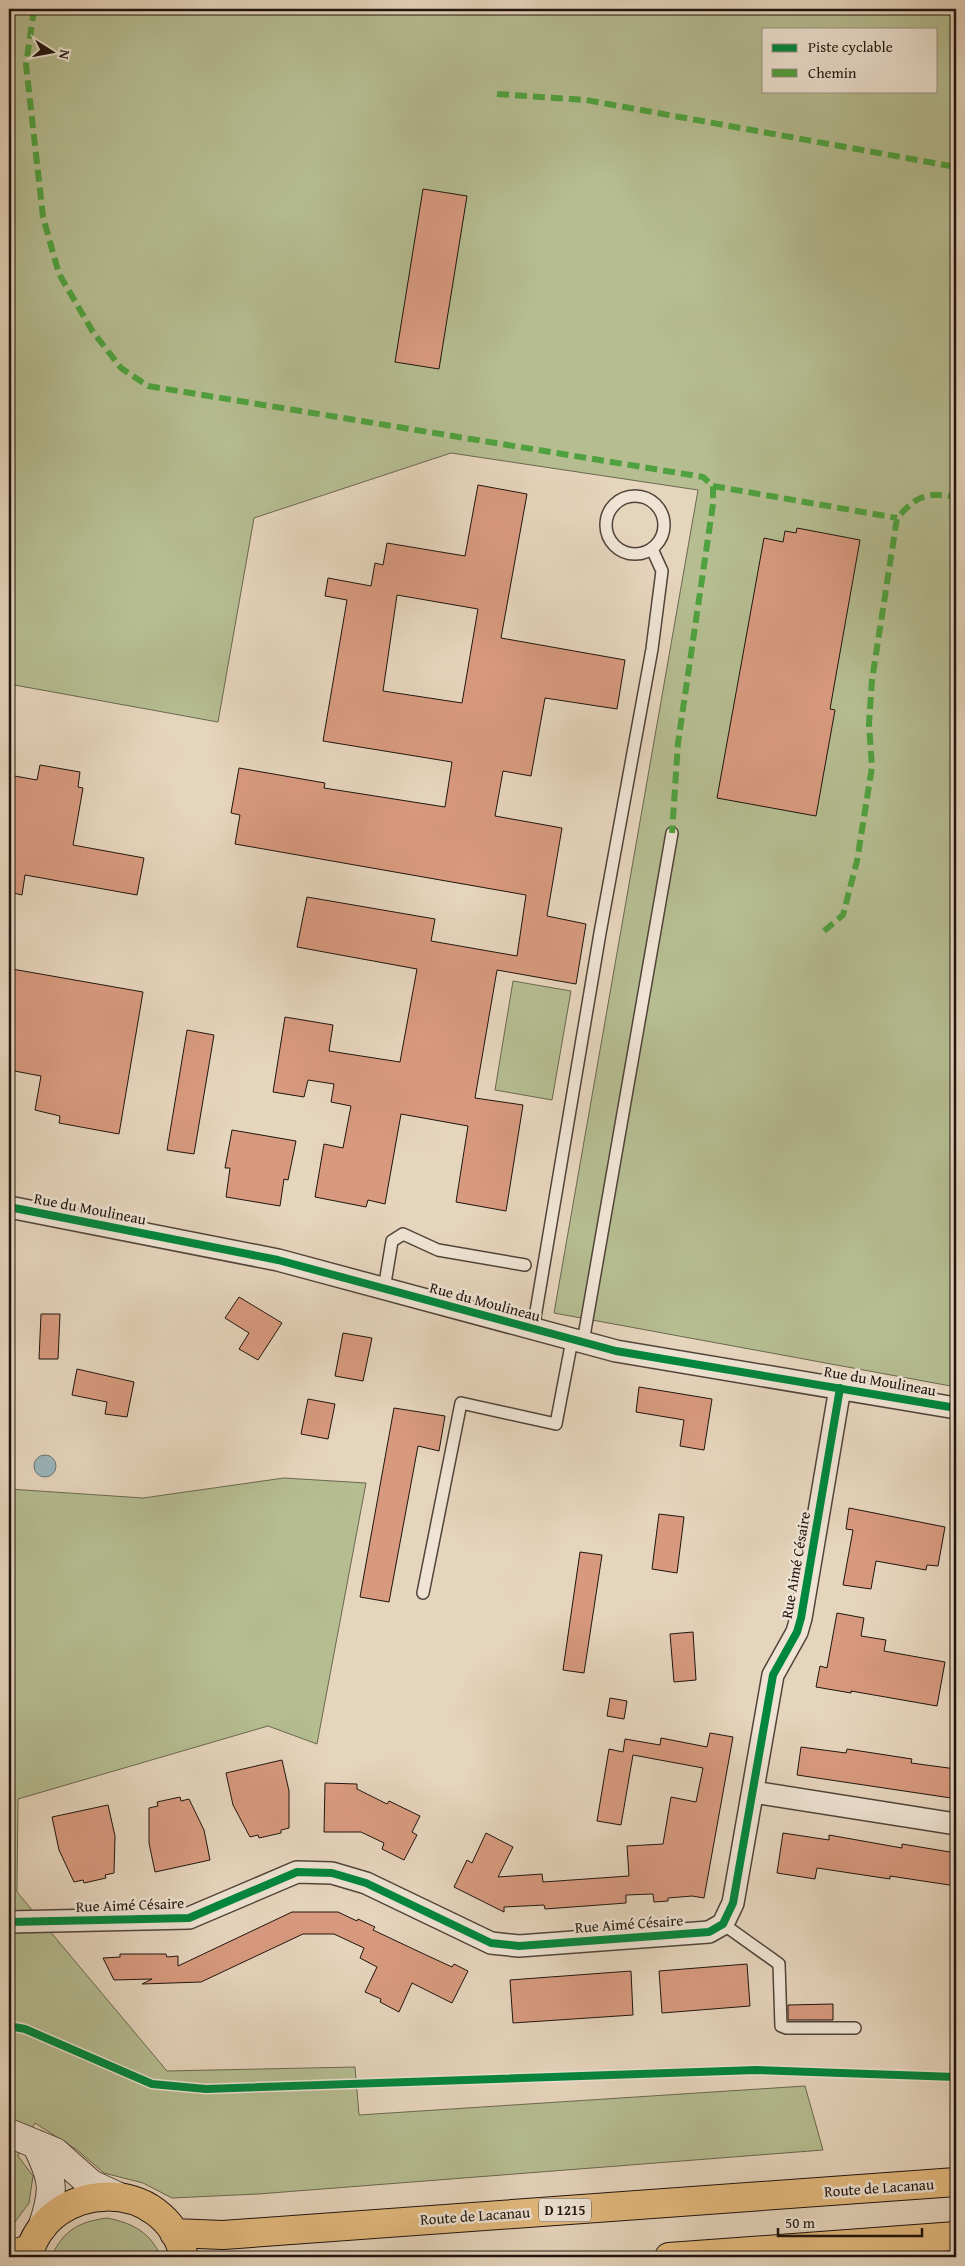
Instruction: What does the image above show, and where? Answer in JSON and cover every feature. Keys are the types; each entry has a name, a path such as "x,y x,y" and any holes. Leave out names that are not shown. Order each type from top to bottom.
{"main road":[{"name":"Route de Lacanau","path":"174,2232 223,2235 956,2182"},
{"path":"27,2247 57,2213 75,2202 96,2196 117,2196 139,2202 159,2215 174,2232 184,2257"},
{"path":"669,2257 956,2236"}],"street":[{"name":"Rue du Moulineau","path":"9,1207 278,1260 616,1351 956,1408"},
{"name":"Rue Aimé Césaire","path":"9,1922 189,1918 297,1872 332,1873 366,1884 491,1943 519,1946 709,1932 723,1924 733,1903 773,1675 797,1632 801,1618 840,1388"},
{"path":"753,1792 956,1824"},
{"path":"9,2133 55,2152 91,2184 117,2196"},
{"path":"27,2247 50,2206 52,2185 46,2165 36,2144"}],"lane":[{"path":"633,496 642,497 658,507 664,524 663,534 652,549 633,555 624,553 615,547 609,539 606,520 610,510 616,503 633,496"},
{"path":"533,1329 600,933 652,649 662,571 652,549"},
{"path":"422,1593 461,1403 556,1424 577,1341 672,833"},
{"path":"384,1289 392,1241 402,1234 438,1250 526,1265"},
{"path":"723,1924 779,1964 781,2026 786,2028 855,2028"}],"green space":[{"path":"9,9 956,9 956,1387 554,1313 698,490 451,453 254,518 218,722 9,684"},
{"path":"513,981 571,991 552,1100 495,1090"},
{"path":"284,1478 366,1483 317,1744 268,1726 18,1799 17,1892 167,2071 355,2067 359,2115 805,2086 823,2150 258,2194 172,2198 143,2183 104,2173 77,2150 35,2123 18,2156 33,2176 29,2203 9,2230 9,1489 143,1498"},
{"path":"107,2218 140,2230 152,2241 161,2257 51,2257 61,2240 73,2229 88,2222"}],"water":[{"path":"45,1455 53,1458 56,1466 53,1474 45,1477 37,1474 34,1466 37,1458"}],"building":[{"path":"423,189 467,196 439,369 395,362"},
{"path":"478,485 527,494 501,638 625,660 617,709 545,698 531,776 503,771 495,816 562,828 547,916 586,924 576,984 497,970 475,1098 523,1105 506,1211 456,1202 468,1126 401,1114 385,1204 368,1200 366,1207 315,1197 324,1144 343,1148 351,1106 331,1102 334,1084 308,1080 304,1097 273,1092 285,1017 333,1025 329,1051 400,1062 417,969 297,947 307,897 435,919 431,941 517,956 526,895 235,844 240,815 231,813 239,768 325,783 324,788 445,807 452,762 323,741 347,600 325,596 328,578 371,586 375,563 383,565 387,543 465,556","holes":["397,595 478,609 462,703 383,691"]},
{"path":"797,528 860,540 830,709 835,710 816,816 717,798 764,538 783,542 785,531 796,533"},
{"path":"40,765 80,772 78,787 83,788 73,845 144,858 137,895 25,875 22,895 9,892 9,775 37,780"},
{"path":"12,969 143,992 119,1134 59,1123 60,1116 35,1110 41,1076 9,1070 9,990"},
{"path":"187,1030 214,1035 194,1154 167,1150"},
{"path":"232,1130 296,1141 288,1180 284,1179 280,1206 226,1197 230,1168 225,1168"},
{"path":"239,1297 282,1323 258,1360 239,1349 249,1333 225,1318"},
{"path":"41,1314 60,1314 58,1359 39,1359"},
{"path":"343,1333 372,1338 363,1381 335,1376"},
{"path":"77,1369 134,1382 127,1417 105,1414 107,1402 72,1395"},
{"path":"639,1387 712,1399 704,1450 680,1446 684,1420 636,1412"},
{"path":"308,1399 335,1404 328,1439 301,1434"},
{"path":"394,1408 445,1416 439,1451 418,1446 389,1602 360,1597"},
{"path":"849,1508 945,1527 938,1566 927,1565 926,1570 876,1561 871,1589 843,1585 853,1530 846,1529"},
{"path":"659,1514 684,1517 677,1573 652,1569"},
{"path":"580,1552 602,1555 584,1673 563,1670"},
{"path":"837,1613 864,1618 861,1636 886,1640 884,1651 945,1662 937,1706 816,1687 820,1666 827,1668"},
{"path":"693,1632 696,1680 674,1682 670,1634"},
{"path":"610,1698 627,1701 624,1719 607,1716"},
{"path":"710,1733 733,1737 704,1898 692,1896 668,1898 668,1901 654,1902 653,1894 626,1895 626,1903 545,1909 544,1905 504,1907 504,1912 454,1887 467,1860 472,1863 486,1833 513,1847 498,1877 542,1874 543,1882 629,1876 627,1846 663,1844 671,1797 696,1802 703,1768 633,1755 621,1825 597,1821 609,1749 623,1752 625,1739 660,1745 661,1738 707,1747"},
{"path":"801,1747 846,1753 847,1749 912,1759 911,1763 956,1769 951,1798 797,1775"},
{"path":"282,1760 289,1791 289,1828 281,1830 281,1833 259,1838 258,1835 250,1837 233,1805 226,1773"},
{"path":"325,1783 357,1784 357,1789 387,1804 389,1801 420,1816 412,1832 417,1835 404,1860 382,1849 384,1843 361,1832 324,1832"},
{"path":"180,1797 181,1801 189,1799 204,1830 210,1860 155,1872 149,1843 149,1808 158,1806 157,1802"},
{"path":"108,1805 115,1836 114,1873 105,1875 106,1878 84,1883 83,1880 74,1882 59,1850 52,1817"},
{"path":"783,1833 829,1840 829,1835 902,1848 902,1844 956,1853 956,1886 890,1876 890,1879 817,1868 815,1879 777,1873"},
{"path":"292,1912 338,1912 375,1927 373,1930 452,1967 454,1964 468,1971 452,2003 412,1983 399,2012 380,2002 381,1999 365,1992 377,1967 360,1958 364,1948 334,1934 303,1934 201,1982 142,1984 152,1979 114,1980 103,1958 120,1957 120,1954 166,1954 167,1957 178,1956 178,1966"},
{"path":"747,1964 750,2006 662,2013 659,1971"},
{"path":"631,1971 633,2015 513,2023 510,1980"},
{"path":"833,2004 833,2020 788,2020 788,2005"}],"marked path":[{"path":"34,9 26,65 43,217 59,274 93,332 121,368 148,386 703,477 713,486 713,504 678,743 672,833"},
{"path":"497,94 586,100 956,167"},
{"path":"713,486 897,518"},
{"path":"824,931 843,915 857,861 872,767 869,724 872,680 897,518 911,504 923,497 930,495 956,497"}],"cycle path":[{"path":"9,1207 278,1260 616,1351 956,1408"},
{"path":"9,1922 189,1918 297,1872 332,1873 366,1883 491,1943 519,1946 709,1932 723,1924 733,1903 773,1675 797,1632 801,1618 840,1388"},
{"path":"9,2026 25,2029 152,2084 206,2089 756,2070 956,2077"}]}
